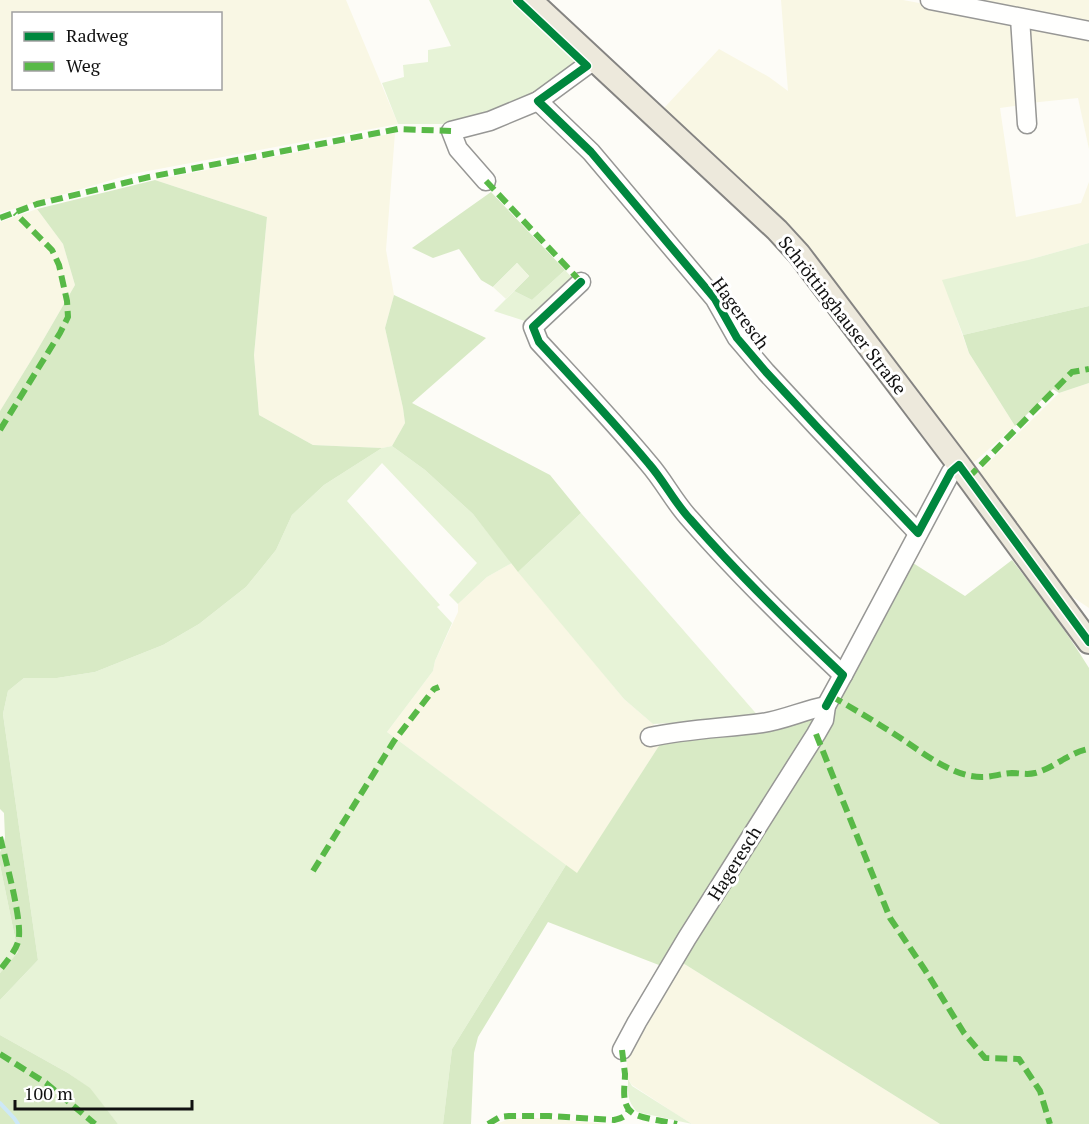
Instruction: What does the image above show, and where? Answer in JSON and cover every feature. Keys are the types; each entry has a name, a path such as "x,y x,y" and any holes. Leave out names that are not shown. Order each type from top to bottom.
{"main road":[{"name":"Schröttinghauser Straße","path":"530,0 777,230 799,254 1089,642"}],"street":[{"path":"930,0 1089,31"},
{"path":"1020,18 1027,124"},
{"path":"486,181 458,149 451,131 490,121 538,101 594,60"},
{"name":"Hageresch","path":"538,101 591,152 715,299 737,338 766,372 918,533"},
{"path":"581,282 533,327 539,342 638,451 661,478 674,500 689,518 777,613 843,675"},
{"name":"Hageresch","path":"622,1050 687,938 816,734 824,720 826,706 951,472 958,465"},
{"path":"650,737 765,723 826,706"}],"shaded area":[{"path":"0,0 346,0 398,124 132,174 0,213"},
{"path":"781,0 903,0 1016,21 1021,105 1000,108 1016,217 1081,203 1089,182 1089,243 1028,260 956,317 969,353 1015,426 972,464 795,230 664,108 719,49 769,77 788,91"},
{"path":"958,0 1089,0 1089,25"},
{"path":"1025,24 1089,35 1089,149 1078,98 1030,103"},
{"path":"395,133 386,250 394,295 385,328 405,423 392,446 382,448 313,445 259,415 254,355 267,217 155,180"},
{"path":"37,209 63,244 75,285 0,411 0,222"},
{"path":"1089,383 1089,608 1060,585 979,472 1059,393"},
{"path":"512,563 624,699 653,724 664,738 577,874 387,732 433,671 435,661 458,612 458,604 487,577"},
{"path":"678,960 940,1124 692,1124 676,1114 632,1085 628,1079 626,1053"},
{"path":"509,1119 609,1124 496,1124"}],"green space":[{"path":"429,0 512,0 581,65 516,104 451,124 398,124 382,83 404,77 403,65 428,62 428,50 451,46"},
{"path":"155,180 267,217 254,355 259,415 313,445 382,448 324,485 292,515 276,550 246,587 199,624 163,645 95,672 57,678 24,678 8,691 3,714 38,960 0,1000 0,973 18,952 0,865 0,852 5,838 4,813 0,809 0,411 75,285 63,244 37,209"},
{"path":"491,192 565,270 532,300 514,291 529,276 517,263 493,287 481,280 459,249 433,258 412,248"},
{"path":"1089,243 1089,306 963,335 942,280"},
{"path":"517,263 529,276 506,299 493,287"},
{"path":"565,270 576,282 531,323 494,311 514,291 532,300"},
{"path":"394,295 486,338 412,403 550,475 581,513 518,572 473,514 425,470 392,446 405,423 385,328"},
{"path":"1089,306 1089,383 1059,393 1053,389 1015,426 969,353 963,335"},
{"path":"392,446 425,470 473,514 512,563 487,577 458,604 449,595 477,563 382,463 347,501 440,605 437,607 452,623 435,661 433,671 387,732 566,865 452,1049 443,1124 118,1124 89,1088 68,1073 0,1035 0,1000 38,960 3,714 8,691 24,678 57,678 95,672 163,645 199,624 246,587 276,550 292,515 324,485 382,448"},
{"path":"581,513 760,718 653,724 624,699 518,572"},
{"path":"1012,560 1062,626 1089,668 1089,1124 940,1124 678,960 664,967 548,922 478,1037 474,1053 471,1124 443,1124 452,1049 566,865 577,873 664,738 818,712 823,731 913,563 965,596"},
{"path":"0,865 18,952 0,973"},
{"path":"0,1035 90,1088 118,1124 0,1124"},
{"path":"628,1079 632,1086 692,1124 637,1112 629,1097"}],"waterway":[{"path":"0,1103 18,1124"}],"marked path":[{"path":"0,218 37,204 149,177 398,129 451,131"},
{"path":"486,181 581,282"},
{"path":"0,430 68,317 59,265 52,250 15,213"},
{"path":"968,478 1072,372 1089,369"},
{"path":"313,871 394,741 434,689 439,687"},
{"path":"831,696 876,722 935,761 971,776 1035,773 1075,753 1089,749"},
{"path":"816,734 890,918 964,1033 985,1058 1019,1059 1040,1091 1050,1124"},
{"path":"0,837 13,891 19,933 15,949 0,970"},
{"path":"622,1050 625,1074 624,1096 627,1106 634,1114 677,1124"},
{"path":"0,1054 46,1083 95,1124"},
{"path":"488,1124 500,1117 509,1116 614,1120 623,1117 629,1110"}],"cycle path":[{"path":"517,0 587,66 538,101 591,152 715,299 737,338 766,372 918,533 951,472 959,465 1089,642"},
{"path":"581,282 533,327 539,342 636,448 684,512 708,539 765,599 843,675 826,706"}]}
